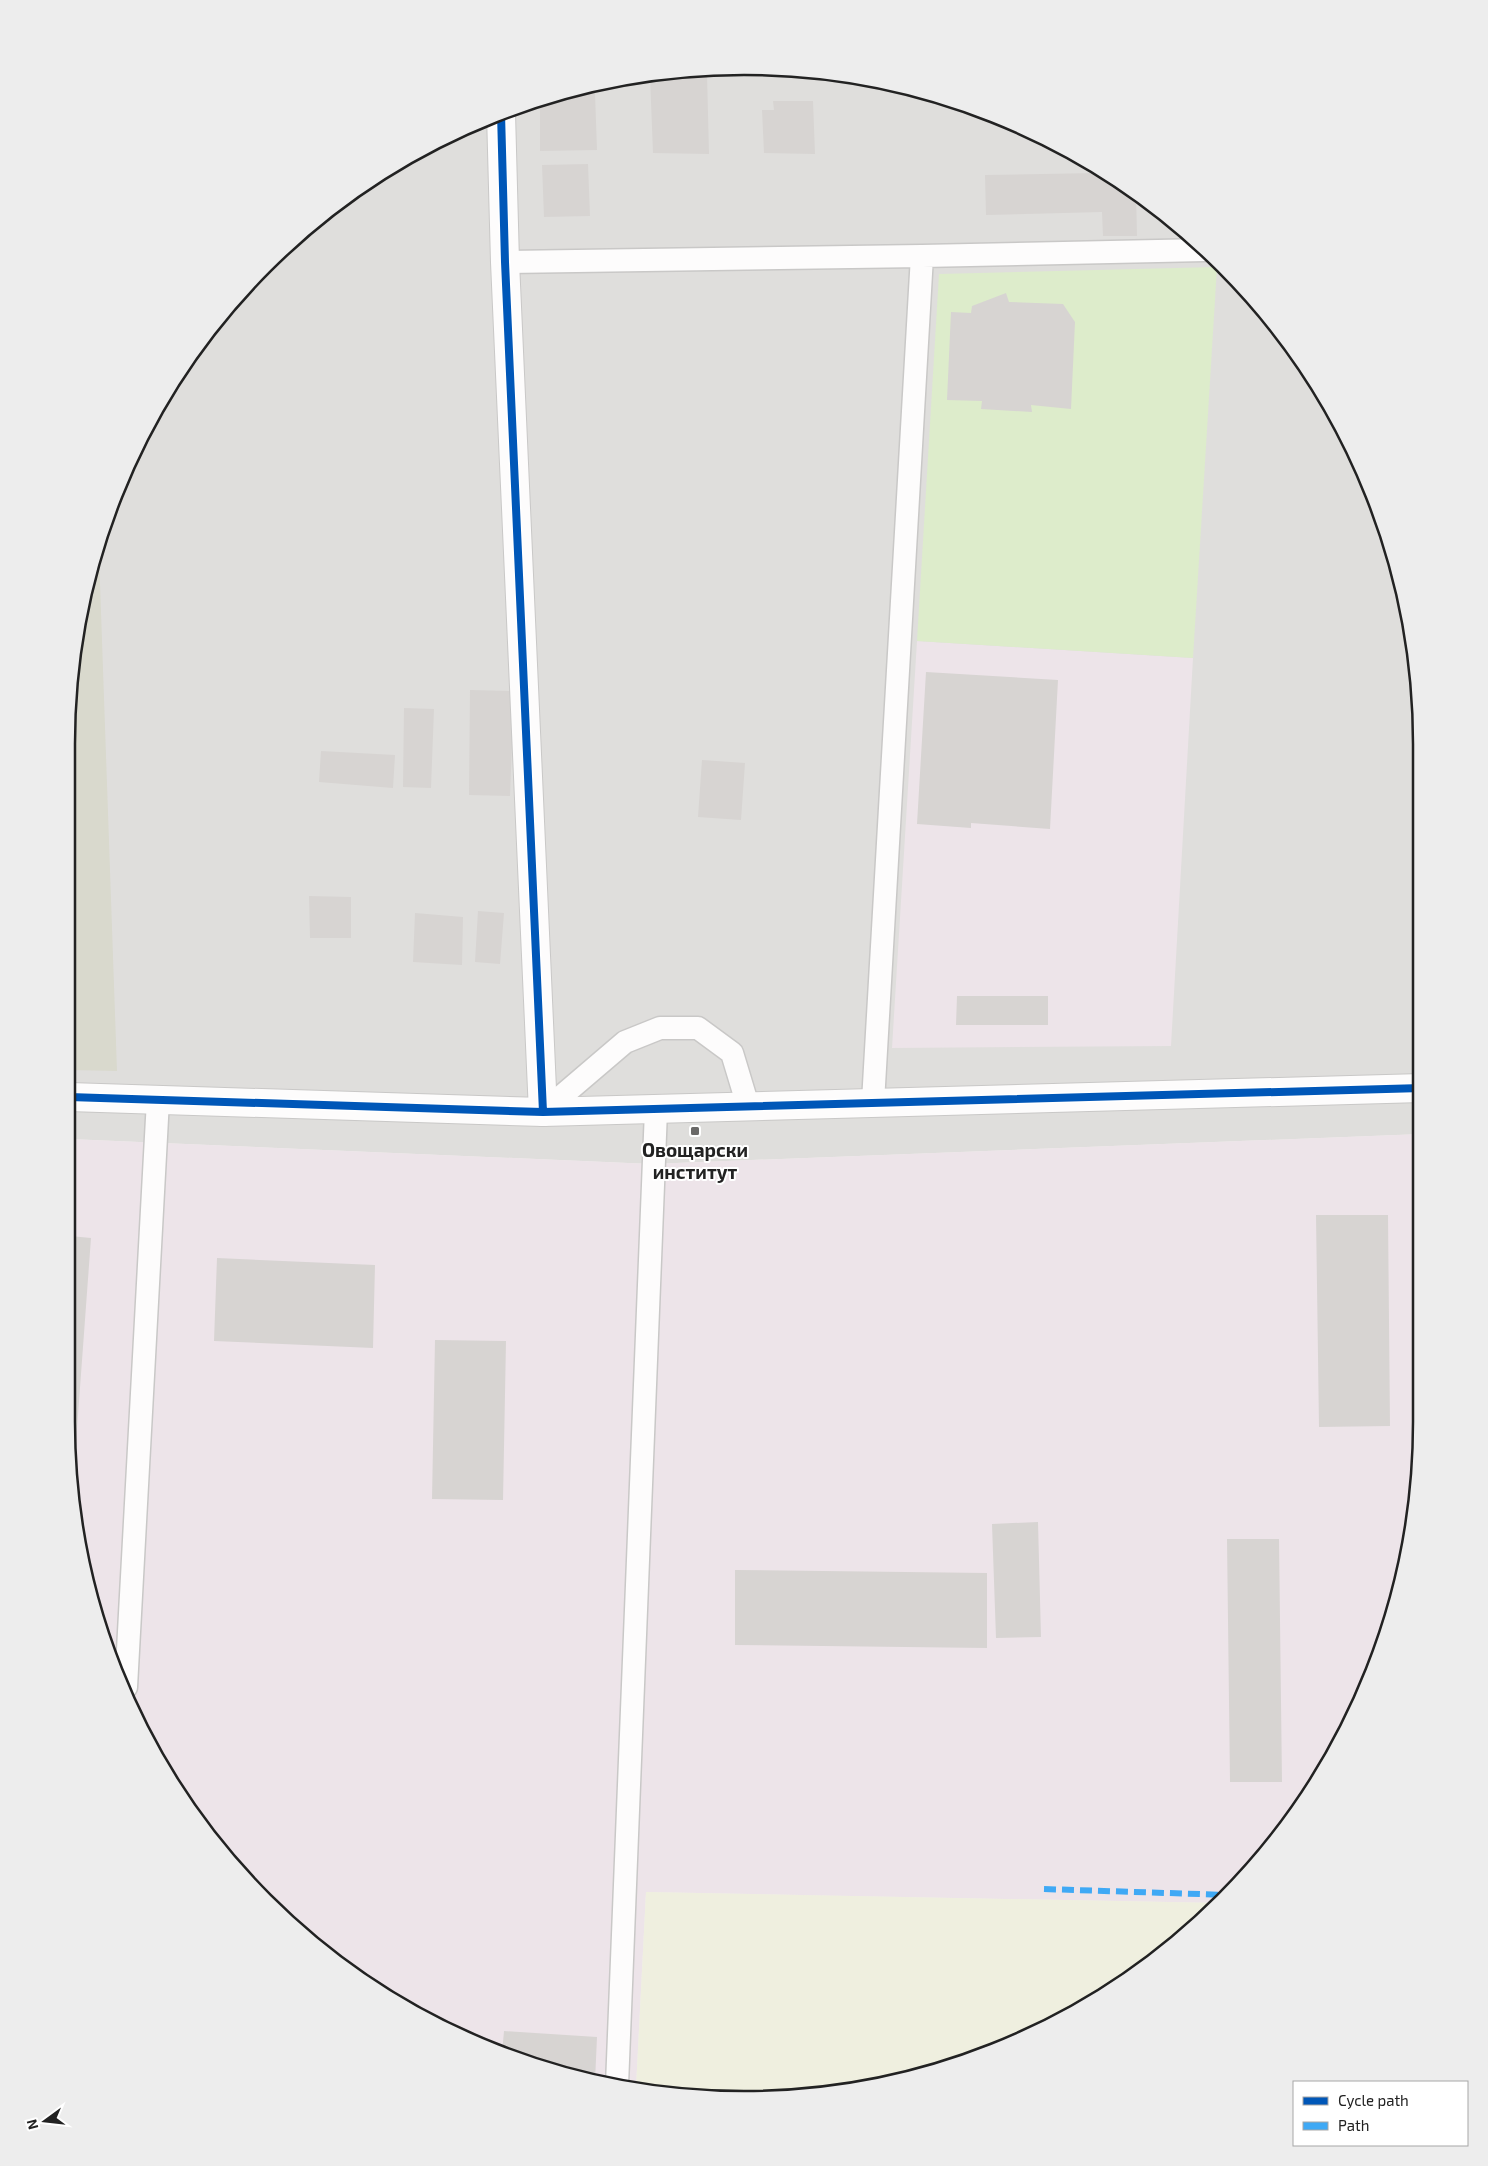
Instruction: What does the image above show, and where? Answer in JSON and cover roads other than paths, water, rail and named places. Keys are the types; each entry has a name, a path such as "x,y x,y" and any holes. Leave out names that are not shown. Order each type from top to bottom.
{"street":[{"path":"501,121 543,1112"},
{"path":"75,1097 543,1112 1413,1088"}],"lane":[{"path":"506,262 1195,250"},
{"path":"873,1102 922,256"},
{"path":"543,1112 625,1042 660,1028 698,1028 732,1052 748,1106"},
{"path":"126,1679 158,1100"},
{"path":"617,2079 656,1110"}],"place":[{"name":"Овощарски институт","path":"695,1131"}]}
